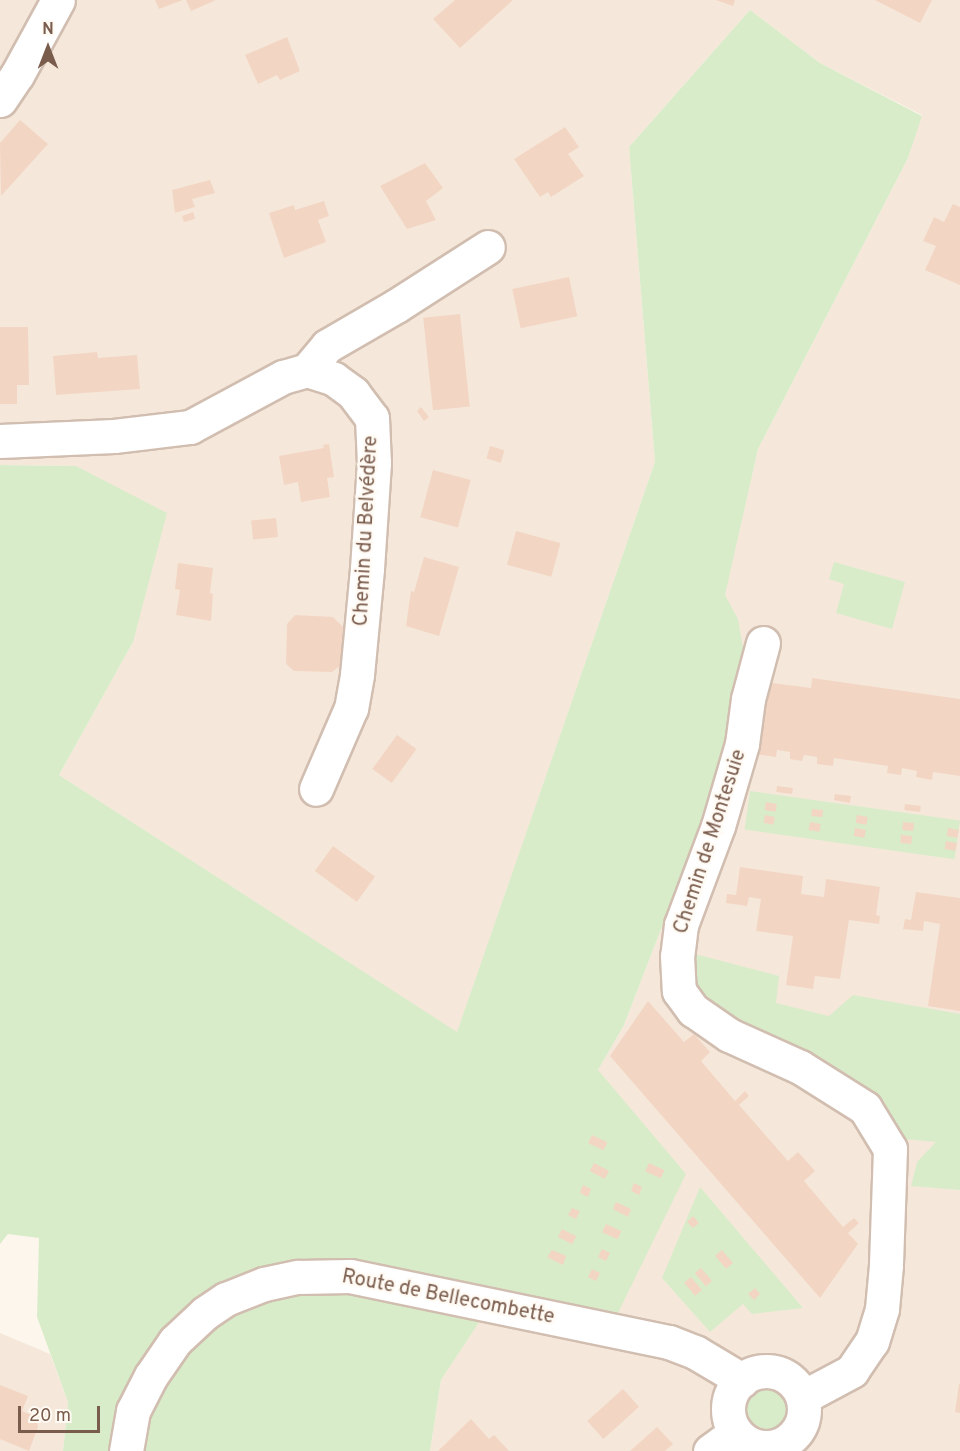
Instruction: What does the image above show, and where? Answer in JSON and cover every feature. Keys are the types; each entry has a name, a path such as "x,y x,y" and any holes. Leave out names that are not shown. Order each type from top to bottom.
{"street":[{"path":"0,100 17,75 58,0"},
{"path":"0,441 114,436 190,427 283,377 307,370 327,346 396,306 488,247"},
{"name":"Chemin du Belvédère","path":"307,370 334,379 353,393 372,418 374,463 357,675 351,708 316,789"},
{"name":"Chemin de Montesuie","path":"763,643 748,699 742,744 718,826 681,925 677,956 679,991 693,1010 729,1035 800,1067 865,1108 890,1149 882,1309 872,1341 852,1371 803,1397"},
{"name":"Route de Bellecombette","path":"126,1451 133,1411 151,1376 175,1341 205,1313 226,1299 264,1284 298,1277 350,1276 669,1342 695,1352 742,1380"},
{"path":"777,1372 789,1378 803,1397 803,1422 789,1446 766,1448 744,1441 723,1442 729,1399 742,1380 752,1373 777,1372"}],"shaded area":[{"path":"0,0 960,0 960,1451 430,1451 441,1380 495,1297 558,1139 624,1025 714,792 738,619 724,595 758,449 908,158 922,115 820,63 750,10 629,147 655,462 457,1033 59,775 133,642 76,466 0,465"},
{"path":"0,1333 50,1354 68,1402 63,1451 0,1451"}],"green space":[{"path":"750,10 820,63 922,116 908,158 758,449 725,595 738,619 746,665 714,792 624,1025 598,1070 686,1174 615,1319 495,1298 441,1380 430,1451 63,1451 68,1402 37,1317 39,1238 8,1234 0,1244 0,465 76,466 167,513 133,642 59,775 457,1032 655,462 629,147"},
{"path":"834,562 905,582 892,629 836,613 844,584 829,579"},
{"path":"750,791 960,821 955,859 745,830"},
{"path":"691,953 779,976 776,1003 829,1016 853,995 960,1014 960,1190 911,1186 917,1162 936,1142 893,1138 872,1094 857,1083 714,1010 688,983"},
{"path":"700,1187 803,1308 752,1314 743,1304 710,1332 662,1278"},
{"path":"768,1385 784,1391 790,1407 784,1423 768,1429 752,1423 746,1407 752,1391"}],"building":[{"path":"155,0 183,0 159,9"},
{"path":"186,0 216,0 191,11"},
{"path":"455,0 513,0 460,48 433,19"},
{"path":"716,0 735,0 733,6"},
{"path":"875,0 932,0 920,23"},
{"path":"287,37 300,71 280,80 277,75 258,84 245,55"},
{"path":"20,120 48,144 1,196 0,143"},
{"path":"565,127 579,147 568,154 584,176 551,197 548,192 540,197 514,159"},
{"path":"425,163 443,188 426,201 436,220 407,229 380,186"},
{"path":"210,180 215,193 192,199 195,207 175,213 172,190"},
{"path":"324,201 329,216 318,220 326,242 284,258 269,213 294,205 295,210"},
{"path":"953,204 960,207 960,285 925,270 936,246 923,241 934,217 944,222"},
{"path":"193,212 195,219 184,222 182,216"},
{"path":"569,277 577,316 521,328 512,289"},
{"path":"460,314 470,406 433,410 423,318"},
{"path":"0,327 28,327 29,385 17,385 17,404 0,404"},
{"path":"97,352 98,358 137,355 140,389 56,395 53,356"},
{"path":"421,407 429,417 424,421 417,411"},
{"path":"329,444 334,477 327,478 330,497 301,502 298,482 284,485 279,456 324,448 323,445"},
{"path":"490,446 504,450 501,463 486,458"},
{"path":"433,470 471,480 458,527 420,517"},
{"path":"276,518 278,537 253,540 251,521"},
{"path":"516,531 560,543 551,577 507,565"},
{"path":"424,557 459,567 439,636 406,626 411,591 414,592"},
{"path":"178,563 213,568 210,593 213,594 211,621 176,615 180,590 175,589"},
{"path":"295,615 333,617 343,627 341,665 332,672 294,671 286,664 287,624"},
{"path":"812,678 960,699 960,776 933,772 932,780 916,777 917,771 902,768 901,775 887,773 888,766 834,758 833,766 817,764 817,757 804,755 802,761 790,759 790,752 777,750 776,757 754,754 765,682 811,688"},
{"path":"397,735 416,749 392,783 372,769"},
{"path":"777,786 793,788 792,794 776,792"},
{"path":"835,794 851,796 850,803 834,800"},
{"path":"766,802 777,804 775,812 765,810"},
{"path":"905,804 921,806 920,812 904,810"},
{"path":"812,809 823,810 822,817 811,816"},
{"path":"765,815 775,817 773,825 763,823"},
{"path":"857,815 868,817 866,825 856,823"},
{"path":"810,822 821,824 819,832 809,830"},
{"path":"903,822 914,823 913,831 902,830"},
{"path":"855,828 866,830 864,838 854,836"},
{"path":"948,828 959,830 957,838 947,836"},
{"path":"901,835 912,836 911,844 900,843"},
{"path":"946,841 957,843 955,851 945,849"},
{"path":"333,846 375,877 357,902 315,871"},
{"path":"740,867 803,876 801,894 824,897 826,879 880,887 876,915 880,916 879,924 849,920 840,979 815,976 813,989 786,985 793,936 756,931 761,899 749,897 747,906 726,903 727,894 736,895"},
{"path":"916,892 960,898 960,1011 928,1006 940,924 924,921 923,931 903,929 905,919 911,920"},
{"path":"648,1001 684,1042 694,1034 710,1052 701,1061 735,1101 745,1091 749,1096 739,1105 788,1161 798,1152 815,1171 804,1181 843,1227 854,1218 859,1223 848,1233 858,1244 820,1298 610,1056"},
{"path":"592,1135 607,1142 604,1150 588,1143"},
{"path":"594,1163 609,1171 605,1179 590,1171"},
{"path":"649,1163 664,1170 661,1178 645,1171"},
{"path":"634,1183 642,1187 639,1195 631,1191"},
{"path":"583,1185 591,1189 588,1197 580,1193"},
{"path":"616,1202 631,1209 628,1217 613,1209"},
{"path":"572,1208 580,1211 576,1219 568,1215"},
{"path":"693,1216 699,1223 693,1228 687,1222"},
{"path":"606,1224 621,1231 618,1239 602,1232"},
{"path":"562,1229 576,1236 572,1244 558,1237"},
{"path":"602,1249 610,1253 606,1261 598,1257"},
{"path":"552,1250 566,1256 563,1265 547,1257"},
{"path":"722,1250 733,1263 726,1269 715,1256"},
{"path":"701,1268 712,1281 706,1286 695,1273"},
{"path":"592,1269 600,1273 596,1281 588,1277"},
{"path":"691,1277 702,1290 695,1296 684,1283"},
{"path":"755,1288 760,1294 754,1300 748,1294"},
{"path":"960,1384 960,1413 955,1412"},
{"path":"0,1385 28,1396 22,1411 36,1417 38,1427 29,1451 0,1439"},
{"path":"623,1389 639,1407 603,1439 587,1421"},
{"path":"471,1419 489,1439 494,1435 509,1451 438,1451"},
{"path":"657,1427 673,1444 665,1451 630,1451"}]}
